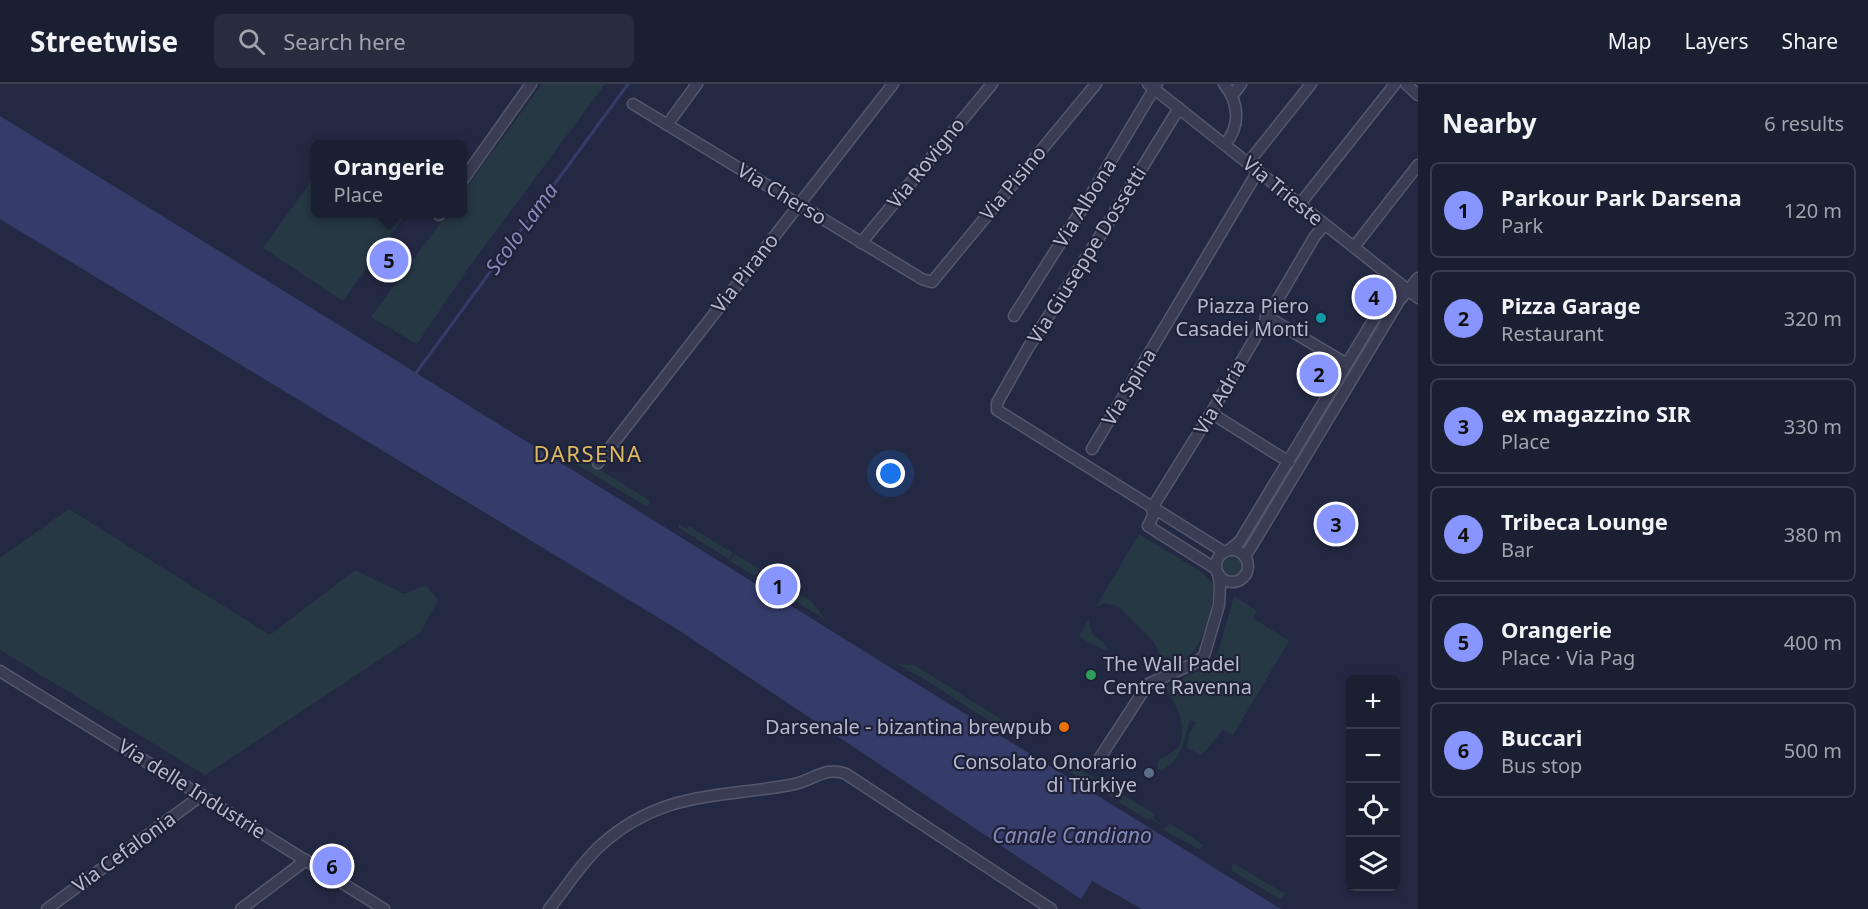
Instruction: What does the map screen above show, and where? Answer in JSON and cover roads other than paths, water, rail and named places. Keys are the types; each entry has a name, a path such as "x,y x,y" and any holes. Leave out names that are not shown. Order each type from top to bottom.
{"street":[{"path":"467,174 531,84"},
{"path":"667,125 698,84"},
{"name":"Via Pirano","path":"598,463 893,84"},
{"name":"Via Rovigno","path":"861,243 992,84"},
{"name":"Via Pisino","path":"932,282 1096,84"},
{"path":"1224,84 1232,96 1237,115 1233,135 1225,144"},
{"path":"1232,96 1242,84"},
{"path":"1248,163 1311,84"},
{"path":"1300,204 1395,84"},
{"path":"1406,84 1418,94"},
{"name":"Via Trieste","path":"1153,86 1325,225 1412,289 1418,298"},
{"name":"Via Albona","path":"1014,316 1087,201 1153,86"},
{"name":"Via Cherso","path":"633,104 861,243 922,279 932,282"},
{"name":"Via Giuseppe Dossetti","path":"1152,508 997,410 997,403 1028,348 1179,108"},
{"path":"1354,247 1418,165"},
{"name":"Via Spina","path":"1092,448 1258,171"},
{"name":"Via Adria","path":"1152,508 1211,413 1266,316 1315,236 1325,225"},
{"path":"1245,556 1418,278"},
{"path":"1099,759 1148,684 1193,664 1204,656 1219,605 1218,559 1240,541 1389,294 1412,289"},
{"path":"1266,316 1347,364"},
{"path":"1211,413 1289,462"},
{"path":"1152,508 1227,551 1238,551 1245,556 1248,562 1247,572 1240,581 1224,581 1217,571 1148,526 1153,516 1152,508"},
{"path":"1219,605 1234,582"},
{"name":"Via delle Industrie","path":"0,670 384,909"},
{"path":"549,909 600,846 628,824 658,808 691,799 793,785 820,773 838,770 1051,909"},
{"name":"Via Cefalonia","path":"47,909 201,795"},
{"path":"241,909 306,860"},
{"path":"555,909 560,896"}],"water":[{"name":"Canale Candiano","path":"0,116 1281,909 1142,909 1092,881 1081,899 677,629 0,219"}],"waterway":[{"name":"Scolo Lama","path":"416,373 628,84"}],"place":[{"name":"Orangerie","path":"389,260"},
{"name":"Tribeca Lounge","path":"1374,297"},
{"name":"Piazza Piero Casadei Monti","path":"1321,318"},
{"name":"Pizza Garage","path":"1319,374"},
{"name":"ex magazzino SIR","path":"1336,524"},
{"name":"Parkour Park Darsena","path":"778,586"},
{"name":"The Wall Padel Centre Ravenna","path":"1091,675"},
{"name":"Darsenale - bizantina brewpub","path":"1064,727"},
{"name":"Consolato Onorario di Türkiye","path":"1149,773"},
{"name":"Buccari","path":"332,866"}],"district":[{"name":"DARSENA","path":"588,454"}]}
